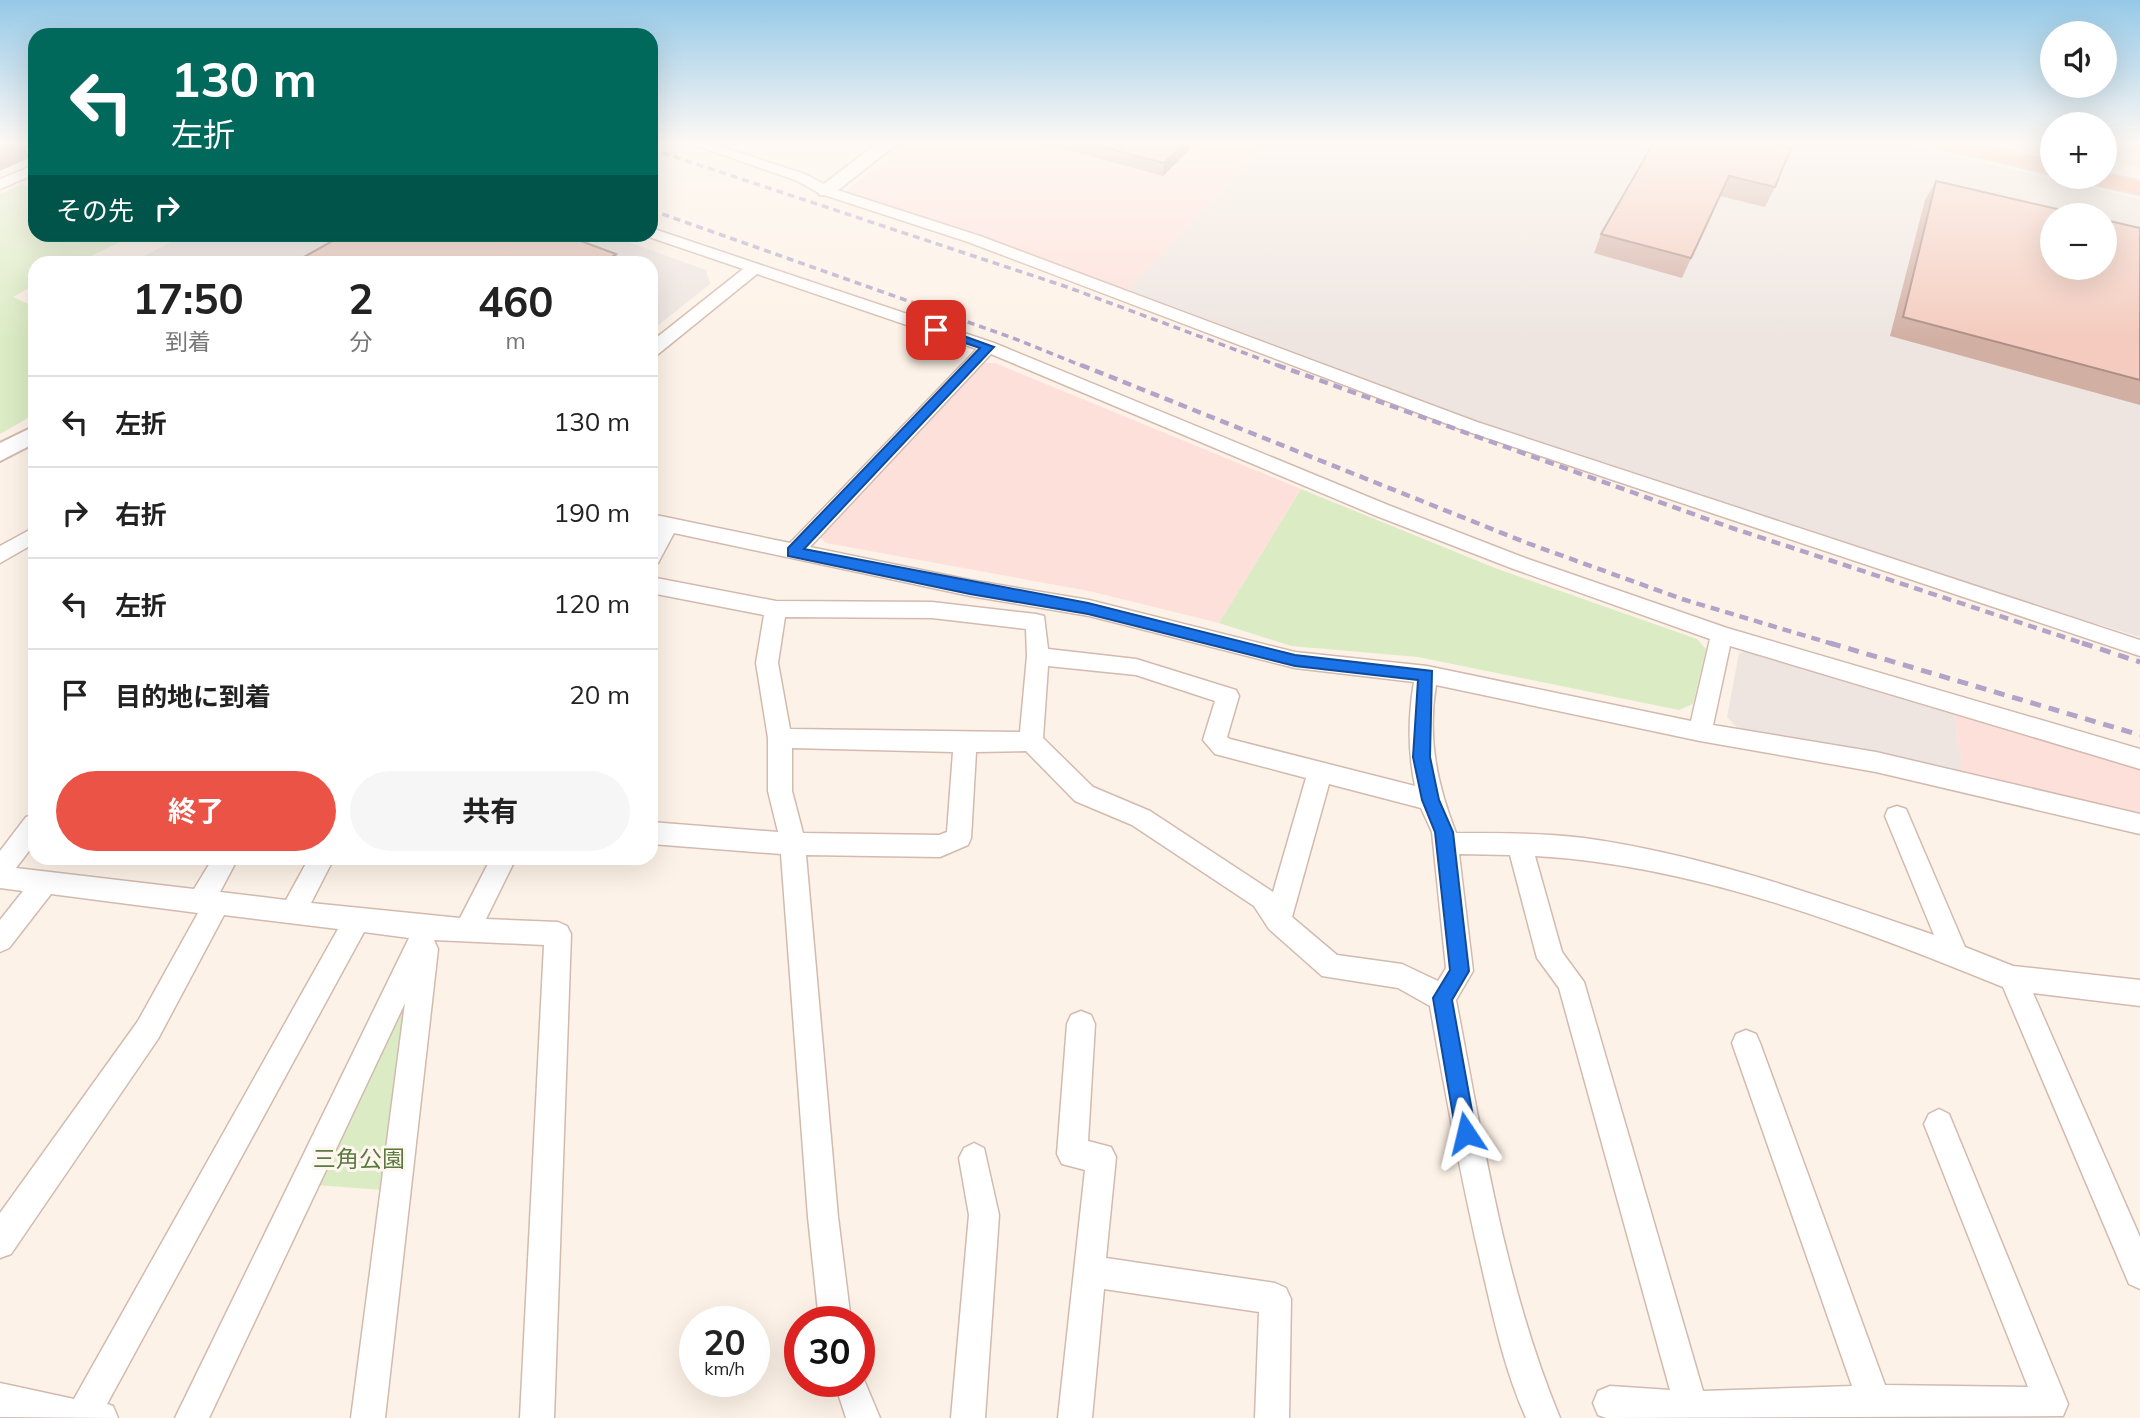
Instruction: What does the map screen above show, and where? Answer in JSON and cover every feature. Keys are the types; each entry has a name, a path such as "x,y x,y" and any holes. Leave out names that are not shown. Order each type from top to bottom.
{"street":[{"path":"879,208 974,239 1470,426 2070,628 2140,648"},
{"path":"658,235 988,347 1406,519 1722,635 2140,759"},
{"path":"658,345 753,269"},
{"path":"793,552 988,347"},
{"path":"0,453 28,437"},
{"path":"660,523 970,588 1088,608 1295,660 1427,675 1700,732 1876,762 2140,824"},
{"path":"0,535 28,543"},
{"path":"0,556 28,545"},
{"path":"658,586 776,609 932,610 1036,622 1038,656 1031,741"},
{"path":"776,609 768,663 780,738 780,791 793,844 823,1217 833,1306"},
{"path":"1700,732 1722,635"},
{"path":"1038,656 1136,667 1228,696 1215,740 1223,747 1430,800"},
{"path":"1427,675 1422,701 1422,757 1430,800 1444,832 1460,971 1442,998 1471,1160 1517,1351 1530,1391 1543,1418"},
{"path":"780,738 965,743 1031,741 1084,794 1141,818 1263,898 1278,921 1331,967 1402,976 1442,998"},
{"path":"658,834 793,844 940,846 959,838 965,743"},
{"path":"1278,921 1321,772"},
{"path":"1897,817 1955,955"},
{"path":"0,870 28,833"},
{"path":"1445,843 1519,844 1583,849 1712,874 1810,904 2013,978 2140,993"},
{"path":"1519,844 1550,958 1571,982 1692,1413"},
{"path":"0,1243 9,1226 148,1030 209,903 223,865"},
{"path":"292,913 318,865"},
{"path":"467,930 500,865"},
{"path":"0,877 355,921 427,928 558,934 537,1418"},
{"path":"0,940 45,883"},
{"path":"82,1417 355,921"},
{"path":"192,1418 427,928"},
{"path":"368,1418 427,928"},
{"path":"2013,978 2140,1273"},
{"path":"1075,1418 1101,1157 1072,1154 1081,1024"},
{"path":"1746,1043 1874,1402"},
{"path":"1610,1403 1692,1413 1874,1402 2051,1404 1938,1125"},
{"path":"968,1418 984,1215 974,1158"},
{"path":"1089,1271 1275,1299 1272,1418"},
{"path":"856,1397 863,1418"},
{"path":"0,1399 82,1417 101,1418"}],"shaded area":[{"path":"891,208 1206,208 1128,290 974,234"},
{"path":"1206,208 2040,208 2040,280 2117,280 2117,208 2140,208 2140,637 2098,624 2067,620 1704,502 1400,396 1128,290"},
{"path":"171,242 628,242 706,270 710,284 658,325 658,256 144,256"},
{"path":"982,363 995,363 1301,489 1219,623 1089,591 826,543 819,536"},
{"path":"1751,650 1954,713 1963,776 1738,728 1727,717 1739,653"},
{"path":"1954,713 2140,766 2140,817 1963,776"}],"green space":[{"path":"0,208 28,208 28,242 120,242 91,256 28,256 28,289 13,297 28,304 28,418 0,434"},
{"path":"1301,489 1495,568 1697,639 1706,649 1693,704 1679,710 1418,657 1291,646 1219,623"},
{"name":"三角公園","path":"413,976 383,1190 316,1185"}],"building":[{"path":"1616,208 1714,208 1691,258 1601,234"},
{"path":"1929,208 2040,208 2040,280 2117,280 2117,223 2140,228 2140,380 1903,317"},
{"path":"331,242 584,242 616,254 613,256 306,256"}],"railway":[{"path":"829,208 1067,287 1282,367"},
{"path":"658,212 1013,338 1085,367"},
{"path":"1081,365 1527,543 1682,599 1836,645"},
{"path":"1277,365 1732,528 2088,645"},
{"path":"1830,643 2140,735"},
{"path":"2082,643 2140,662"}],"route":[{"path":"936,330 988,347 793,552 970,588 1088,608 1295,660 1427,675 1422,701 1422,757 1430,800 1444,832 1460,971 1442,998 1466,1133"}]}
